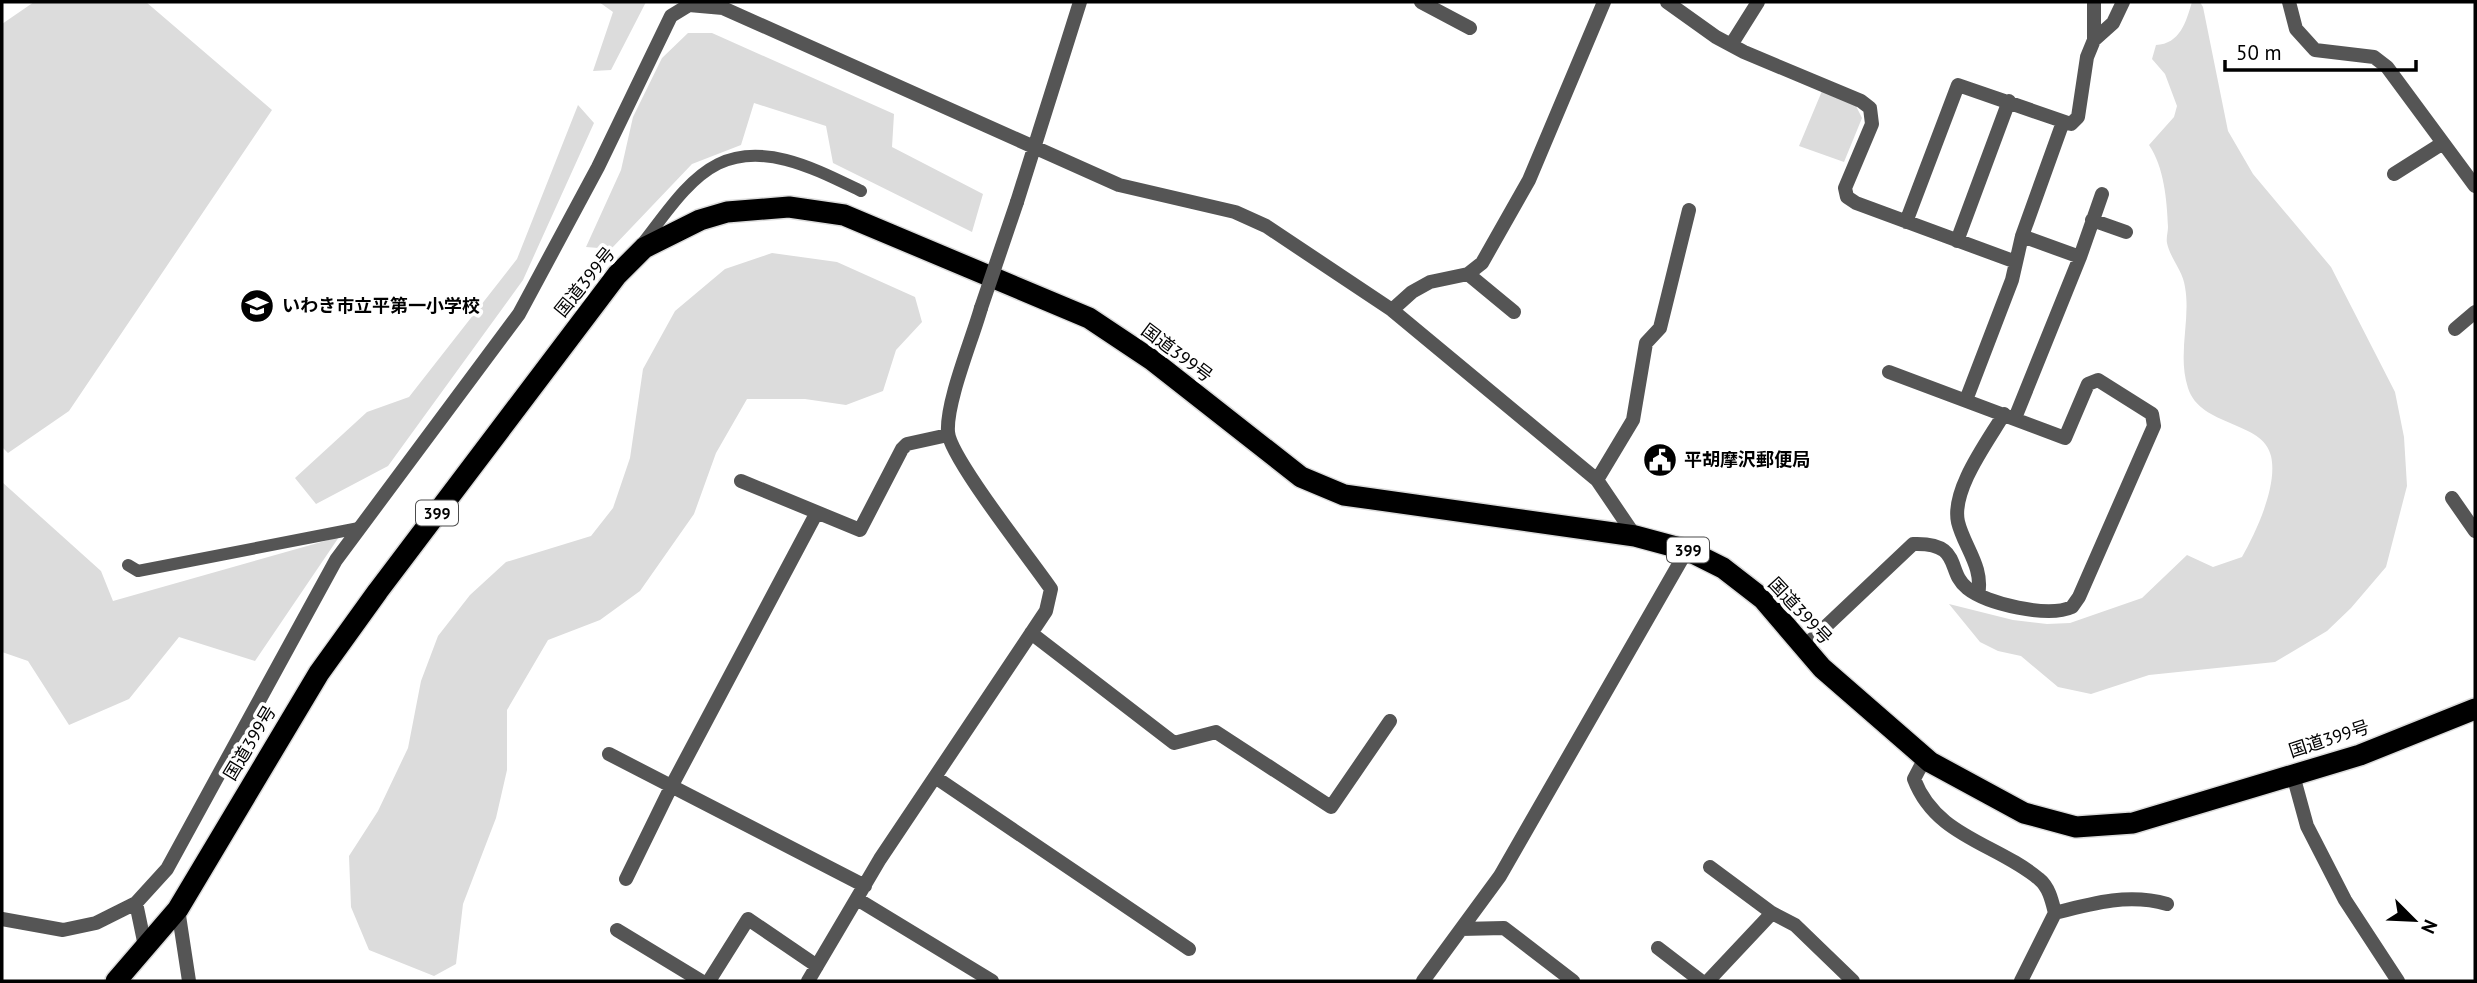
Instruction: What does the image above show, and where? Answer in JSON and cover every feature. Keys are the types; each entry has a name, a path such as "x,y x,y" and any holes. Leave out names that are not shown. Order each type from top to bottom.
{"highway":[{"name":"国道399号","path":"116,981 178,909 319,673 617,275 645,248 700,220 727,212 789,207 844,215 1089,318 1152,360 1301,477 1344,495 1635,536 1687,550 1723,569 1763,599 1849,694 1925,758 2024,813 2076,827 2133,823 2360,755 2475,709"}],"street":[{"path":"808,981 856,899 935,776 1046,611 1051,589 964,466 948,435 950,413 981,308 1080,2"},
{"path":"1421,2 1470,28"},
{"path":"1392,310 1412,292 1430,282 1468,274 1482,263 1529,180 1604,2"},
{"path":"1667,2 1731,45 1861,101 1870,108 1872,124 1845,188 1847,197 1856,203 2016,262"},
{"path":"1731,45 1758,2"},
{"path":"1906,222 1958,85 2063,122 2071,124 2078,117 2087,57 2094,40 2094,2"},
{"path":"2094,40 2113,23 2123,2"},
{"path":"2289,2 2297,29 2315,50 2374,57 2387,67 2475,186"},
{"path":"2,919 63,930 96,923 136,903 167,869 336,560 519,314 598,167 671,16 689,5 716,5 1033,149 1119,185 1235,212 1256,222 1392,310 1597,480 1635,536"},
{"path":"1957,241 2009,102"},
{"path":"1965,400 2016,262 2022,236 2063,122"},
{"path":"2394,173 2443,143"},
{"path":"1978,595 1978,572 1958,521 1959,492 2009,416 2080,257 2102,194"},
{"path":"1597,480 1633,420 1646,343 1660,328 1689,210"},
{"path":"2092,220 2126,232"},
{"path":"2022,236 2080,257"},
{"path":"1468,274 1514,312"},
{"path":"2455,329 2475,312"},
{"path":"1804,647 1913,544 1931,546 1947,553 1964,586 1990,601 2035,610 2064,611 2072,607 2079,597 2155,420 2152,414 2093,379 2088,384 2065,438 1889,372"},
{"path":"741,481 860,530 902,449 907,444 948,435"},
{"path":"2452,498 2475,531"},
{"path":"626,879 670,787 816,514"},
{"path":"1423,981 1500,876 1687,550"},
{"path":"1031,632 1174,743 1216,732 1331,807 1390,721"},
{"path":"609,754 865,886"},
{"path":"1925,758 1914,779 1922,799 1950,826 2040,880 2050,894 2055,913 2021,981"},
{"path":"2293,775 2306,826 2345,900 2398,981"},
{"path":"935,776 1189,949"},
{"path":"1710,867 1772,913 1795,925 1853,981"},
{"path":"2055,913 2100,901 2145,898 2167,904"},
{"path":"856,899 992,981"},
{"path":"136,903 145,946"},
{"path":"178,909 189,981"},
{"path":"1707,981 1772,913"},
{"path":"709,981 748,919 817,966"},
{"path":"1461,929 1504,928 1573,981"},
{"path":"617,930 701,981"},
{"path":"1658,948 1702,981"}],"lane":[{"path":"617,275 685,190 719,164 755,155 788,160 861,191"},
{"path":"128,565 138,571 359,528"}],"shaded area":[{"path":"34,2 146,2 272,110 69,411 8,453 2,447 2,24"},
{"path":"599,2 646,2 611,70 593,71 613,12"},
{"path":"2192,2 2200,2 2203,7 2228,131 2253,174 2331,267 2395,392 2404,437 2407,486 2386,567 2327,631 2275,662 2149,675 2091,694 2058,687 2021,656 1998,651 1980,642 1949,604 2013,620 2047,624 2070,623 2142,598 2187,555 2213,567 2242,557 2259,522 2271,481 2271,456 2266,445 2245,429 2205,410 2195,401 2188,388 2184,363 2185,287 2167,243 2168,217 2164,184 2149,145 2174,117 2177,106 2165,74 2152,59 2156,45 2171,41 2181,31"},
{"path":"688,33 712,33 894,114 892,147 983,194 972,232 833,163 826,126 754,103 741,145 692,164 611,249 586,247 621,170 633,117 662,58"},
{"path":"1822,91 1854,102 1862,118 1844,162 1799,146"},
{"path":"578,105 594,123 523,280 388,466 316,504 295,478 367,412 409,397 517,259"},
{"path":"772,253 837,262 915,297 922,322 896,350 883,391 846,405 805,399 747,399 716,453 694,514 640,591 600,620 548,640 507,710 507,770 496,818 463,904 456,964 434,976 369,950 351,907 349,856 378,811 408,748 421,681 438,636 470,595 506,562 591,536 613,508 630,458 643,369 675,311 725,269"},
{"path":"2,482 101,571 113,601 339,537 255,661 179,637 129,699 69,725 28,661 2,652"}],"place":[{"name":"いわき市立平第一小学校","path":"257,306"},
{"name":"平胡摩沢郵便局","path":"1660,460"}]}
